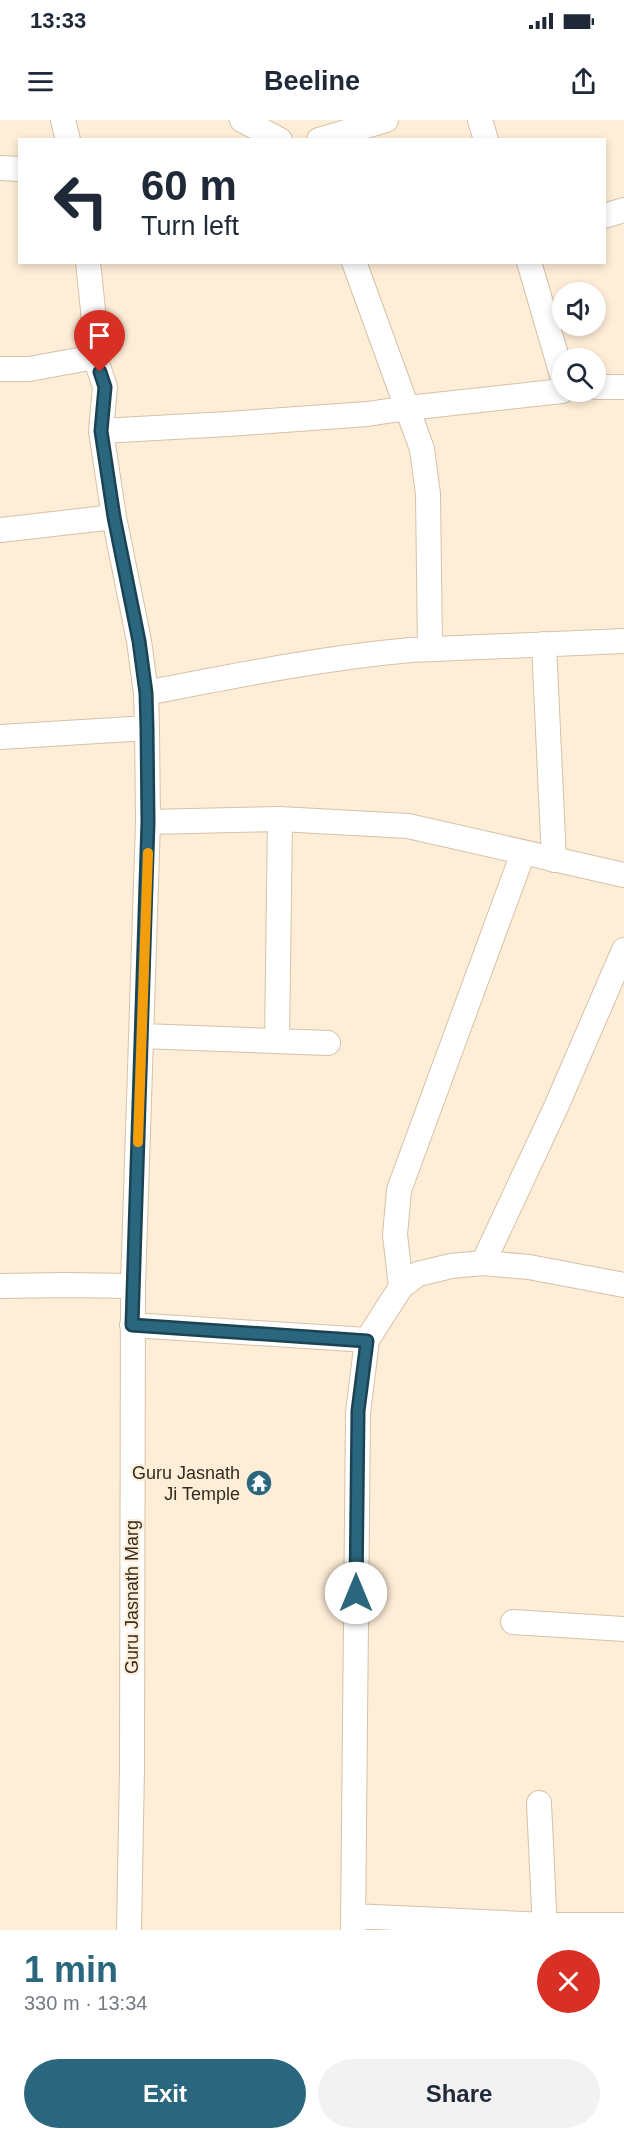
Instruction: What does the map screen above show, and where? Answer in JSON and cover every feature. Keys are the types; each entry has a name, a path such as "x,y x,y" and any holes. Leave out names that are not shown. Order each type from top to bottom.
{"street":[{"path":"63,120 68,138"},
{"path":"242,120 276,138"},
{"path":"326,138 386,120"},
{"path":"480,120 485,138"},
{"path":"0,168 18,169"},
{"path":"606,215 624,210"},
{"name":"Guru Jasnath Marg","path":"88,264 95,357 105,387 101,431 114,517 139,641 146,693 147,728 148,822 132,1325 132,1769 129,1930"},
{"path":"355,264 422,449 428,494 430,649"},
{"path":"530,264 554,348"},
{"path":"0,369 29,369 95,357"},
{"path":"606,387 624,387"},
{"path":"101,431 368,414 552,392"},
{"path":"0,530 114,517"},
{"path":"146,693 327,659 430,649 624,641"},
{"path":"544,644 554,860"},
{"path":"0,737 147,728"},
{"path":"148,822 280,819 408,826 624,875"},
{"path":"277,1041 280,819"},
{"path":"401,1287 395,1235 399,1190 523,853"},
{"path":"483,1263 556,1107 624,950"},
{"path":"142,1036 328,1043"},
{"path":"624,1285 529,1267 483,1263 451,1266 418,1274 401,1287 367,1341 358,1411 353,1923 545,1928 624,1925"},
{"path":"0,1286 133,1286"},
{"path":"132,1325 367,1341"},
{"path":"513,1622 624,1629"},
{"path":"539,1803 545,1928"}],"slow traffic":[{"path":"138,1142 148,853"}],"place":[{"name":"Guru Jasnath Ji Temple","path":"259,1483"}],"route":[{"path":"100,372 105,387 101,431 114,517 139,641 146,693 148,822 132,1325 367,1341 358,1411 356,1593"}]}
